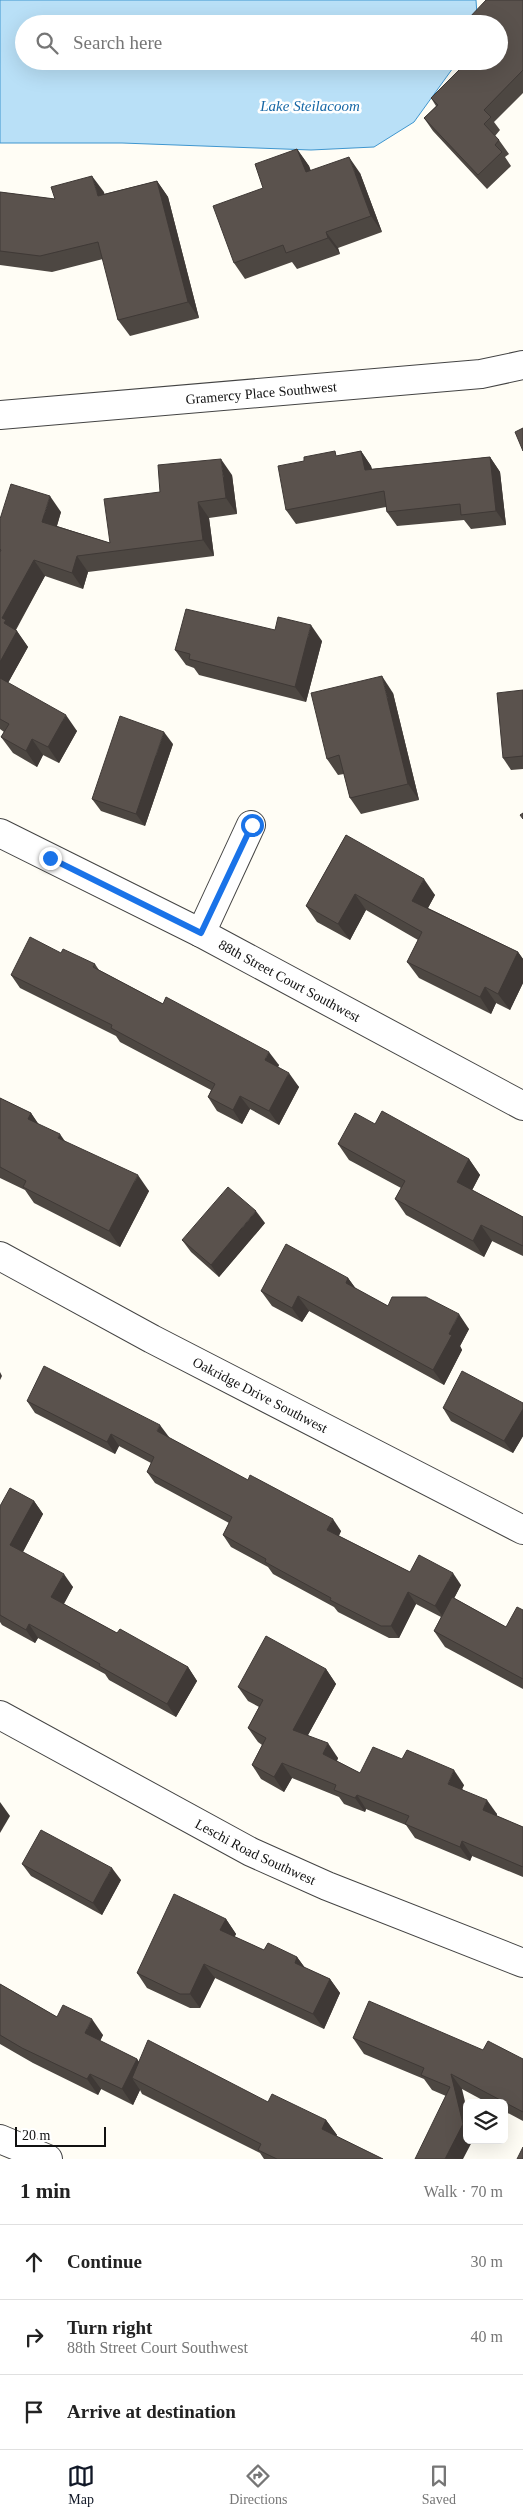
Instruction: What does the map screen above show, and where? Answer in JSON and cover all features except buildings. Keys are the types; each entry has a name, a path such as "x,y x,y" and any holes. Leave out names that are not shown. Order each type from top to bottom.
{"street":[{"name":"Gramercy Place Southwest","path":"0,415 481,374 523,365"},
{"path":"201,933 252,825"},
{"name":"88th Street Court Southwest","path":"0,833 201,933 523,1106"},
{"name":"Oakridge Drive Southwest","path":"0,1256 152,1339 523,1530"},
{"name":"Leschi Road Southwest","path":"0,1715 252,1852 328,1886 523,1964"},
{"path":"0,2139 48,2159"}],"water":[{"name":"Lake Steilacoom","path":"0,0 476,0 477,15 15,15 15,70 452,70 414,122 374,147 311,150 122,143 0,143"}],"route":[{"path":"50,858 201,933 252,825"}]}
